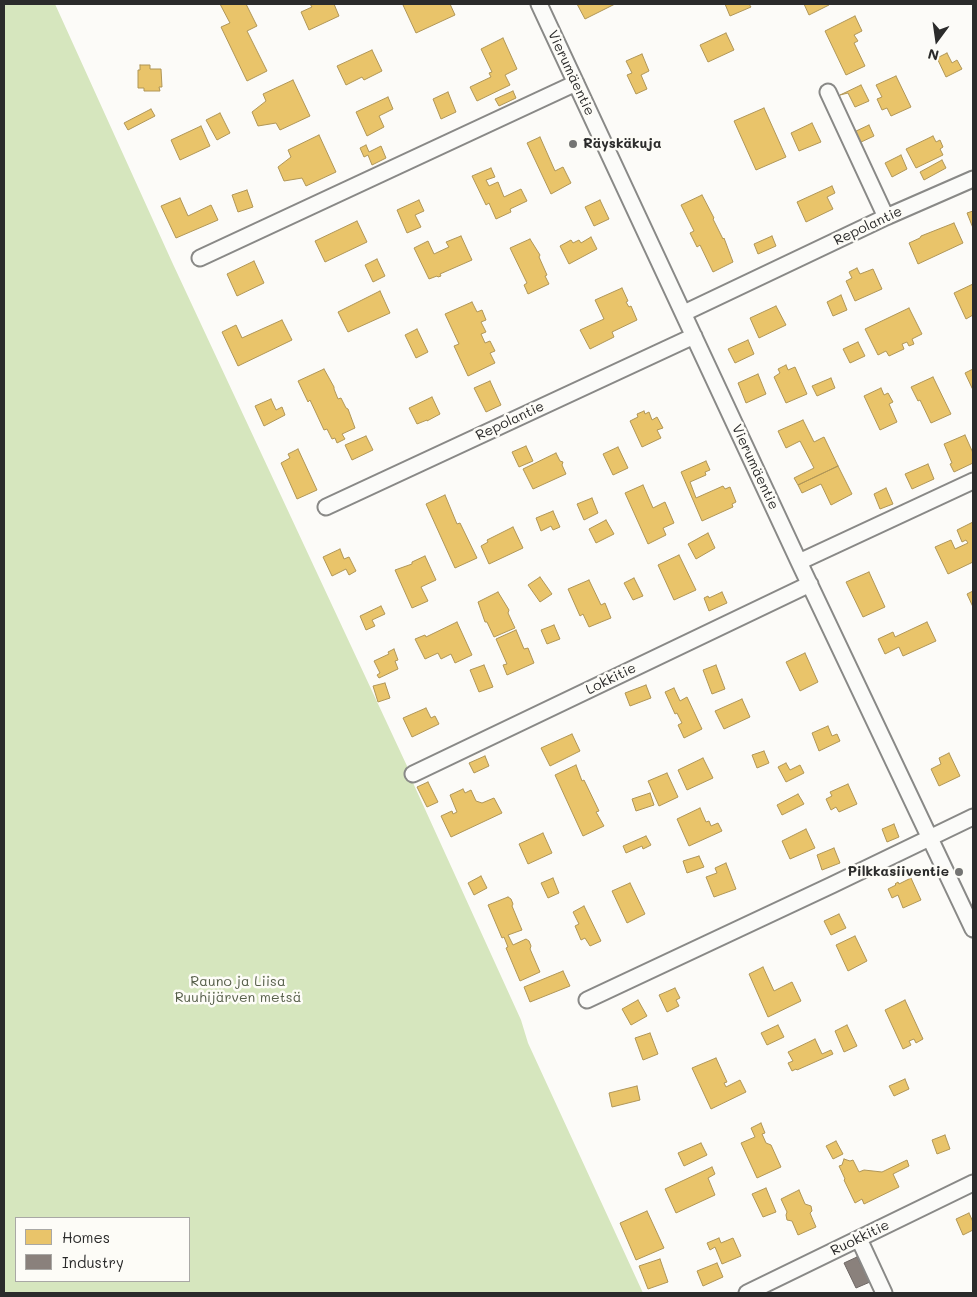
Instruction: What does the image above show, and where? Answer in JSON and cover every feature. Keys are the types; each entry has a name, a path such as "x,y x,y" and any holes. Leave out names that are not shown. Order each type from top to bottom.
{"street":[{"name":"Vierumäentie","path":"539,4 799,562 973,929"},
{"path":"200,258 576,83"},
{"path":"828,92 886,217"},
{"name":"Repolantie","path":"684,314 886,217 972,179"},
{"name":"Repolantie","path":"326,507 694,336"},
{"path":"799,562 973,481"},
{"name":"Lokkitie","path":"413,774 810,584"},
{"path":"586,1000 832,885 973,816"},
{"name":"Ruokkitie","path":"747,1293 973,1183"},
{"path":"859,1238 884,1293"}],"green space":[{"name":"Rauno ja Liisa Ruuhijärven metsä","path":"4,4 55,4 172,262 407,766 521,1020 528,1043 643,1293 4,1293"}],"building: Homes":[{"path":"220,4 246,4 257,26 247,31 267,71 247,81 221,27 230,23"},
{"path":"310,4 334,4 339,16 309,30 301,12 312,7"},
{"path":"450,4 455,15 416,33 403,5"},
{"path":"577,4 615,4 585,19"},
{"path":"725,4 749,4 751,7 730,16"},
{"path":"804,4 829,4 829,5 809,15"},
{"path":"855,16 862,31 854,35 858,41 854,43 865,66 846,75 825,31"},
{"path":"726,33 734,50 708,62 700,45"},
{"path":"503,38 517,69 505,75 510,85 477,101 470,87 491,77 489,73 492,72 481,49"},
{"path":"372,50 382,71 364,80 362,77 346,85 337,66"},
{"path":"947,53 952,63 957,60 962,69 946,77 937,58"},
{"path":"642,54 649,71 641,75 647,89 636,94 627,75 632,73 626,61"},
{"path":"140,65 150,65 150,69 161,69 162,87 159,87 160,91 144,91 144,88 138,88 138,70 140,70"},
{"path":"896,76 911,107 891,116 887,108 882,110 877,99 882,97 876,85"},
{"path":"293,80 310,116 280,130 276,123 258,126 252,112 266,101 263,94"},
{"path":"861,85 869,101 855,107 848,93 840,95"},
{"path":"513,91 516,98 499,106 495,99"},
{"path":"448,92 456,112 441,119 433,99"},
{"path":"388,97 393,109 379,116 384,127 367,136 356,112"},
{"path":"764,108 786,157 756,170 734,121"},
{"path":"151,109 155,116 128,130 124,123"},
{"path":"220,113 230,133 217,140 206,120"},
{"path":"812,123 821,142 799,151 791,133"},
{"path":"869,125 874,136 859,143 854,132"},
{"path":"201,126 210,146 180,160 171,140"},
{"path":"319,135 336,172 306,186 302,178 284,181 278,167 291,157 288,150"},
{"path":"933,136 936,142 940,140 943,147 940,149 943,155 916,168 906,149"},
{"path":"540,137 555,171 563,167 571,183 551,194 527,143"},
{"path":"366,145 369,152 381,146 386,158 372,165 368,155 364,157 360,148"},
{"path":"901,155 907,169 892,177 885,163"},
{"path":"942,160 946,168 924,180 920,172"},
{"path":"491,168 495,177 486,180 489,186 498,182 504,197 521,189 527,201 510,209 511,212 496,219 489,203 486,205 472,176"},
{"path":"832,186 835,193 827,197 833,209 806,222 797,202"},
{"path":"247,190 253,207 238,212 232,195"},
{"path":"702,195 724,238 733,262 713,272 700,245 697,247 690,233 694,231 681,205"},
{"path":"180,198 188,216 211,205 218,220 176,238 161,206"},
{"path":"419,200 424,211 415,215 421,227 407,233 397,210"},
{"path":"600,200 609,219 594,226 585,207"},
{"path":"973,211 973,228 967,213"},
{"path":"357,221 367,242 325,262 315,241"},
{"path":"954,223 963,243 918,264 909,243 921,236"},
{"path":"461,236 472,260 440,274 441,276 429,279 414,248 428,241 434,254 449,247 446,242"},
{"path":"772,236 776,246 758,254 754,244"},
{"path":"591,237 597,249 569,264 560,246 571,240 573,243 579,240 581,243"},
{"path":"530,239 540,255 539,257 549,284 528,294 524,285 527,283 510,248"},
{"path":"377,259 385,276 373,282 365,265"},
{"path":"254,261 264,283 237,296 227,274"},
{"path":"857,268 860,274 873,269 882,289 855,301 846,281 852,278 849,272"},
{"path":"973,284 973,315 966,319 954,293"},
{"path":"622,288 628,301 626,302 629,307 631,306 637,320 612,332 614,337 590,349 580,330 604,319 595,300"},
{"path":"380,291 390,313 348,332 338,312"},
{"path":"841,295 847,310 833,316 827,302"},
{"path":"472,302 477,312 482,310 486,320 481,322 486,332 481,334 485,343 490,341 495,351 490,353 495,363 468,376 454,346 459,344 445,314"},
{"path":"776,306 786,325 759,338 750,318"},
{"path":"909,308 922,334 912,339 914,344 909,346 907,342 902,344 904,349 889,356 886,351 878,355 865,329"},
{"path":"282,320 292,340 238,366 222,332 236,325 242,338"},
{"path":"417,329 428,352 416,358 405,335"},
{"path":"748,340 754,354 735,363 728,349"},
{"path":"858,342 865,356 850,363 843,349"},
{"path":"786,365 788,370 795,367 807,394 786,403 774,377 780,373 778,369"},
{"path":"324,369 338,399 341,398 348,409 355,428 342,434 345,439 337,443 335,438 332,439 327,429 324,430 310,400 308,402 298,381"},
{"path":"973,369 973,390 965,373"},
{"path":"758,374 766,394 746,403 738,383"},
{"path":"933,377 951,414 931,423 920,400 918,401 911,387"},
{"path":"831,378 835,388 817,396 812,386"},
{"path":"490,381 501,405 486,412 474,388"},
{"path":"881,388 884,395 888,393 893,402 889,404 897,422 880,430 864,396"},
{"path":"432,397 440,414 417,424 409,408"},
{"path":"271,399 276,410 282,407 285,415 264,426 255,406"},
{"path":"644,411 645,414 649,412 652,420 657,417 663,428 657,430 661,438 642,447 630,421 638,417 637,414"},
{"path":"803,420 814,442 824,437 838,466 798,485 794,478 814,468 800,441 786,448 778,431"},
{"path":"965,435 973,453 973,463 954,472 944,444"},
{"path":"366,436 373,450 352,460 345,445"},
{"path":"526,446 533,461 519,467 512,452"},
{"path":"618,447 628,468 613,475 603,454"},
{"path":"298,449 317,490 297,499 281,463 290,458 288,454"},
{"path":"556,453 560,461 563,462 562,465 566,474 533,489 523,469"},
{"path":"706,461 710,470 705,472 706,475 690,482 696,498 723,486 725,489 730,487 736,502 732,504 733,507 702,521 681,472"},
{"path":"928,464 934,479 912,489 905,474"},
{"path":"838,466 852,494 831,505 821,484 802,493 798,485"},
{"path":"643,485 653,508 665,502 674,523 663,528 666,535 648,544 625,493"},
{"path":"886,488 893,504 880,509 874,494"},
{"path":"445,495 457,524 460,523 477,558 455,568 426,504"},
{"path":"592,498 598,513 584,520 577,504"},
{"path":"553,511 560,527 553,530 551,526 541,531 536,518"},
{"path":"606,520 614,534 596,543 589,529"},
{"path":"973,522 973,562 948,574 935,547 951,540 955,549 968,543 966,540 962,542 957,530"},
{"path":"513,527 523,548 489,564 481,546 488,542 487,540"},
{"path":"708,533 715,548 696,559 688,544"},
{"path":"340,549 344,559 349,557 356,571 349,575 346,569 332,576 323,557"},
{"path":"679,555 696,590 674,600 658,565"},
{"path":"425,556 436,580 421,587 428,601 412,608 395,570 412,564 412,562"},
{"path":"869,572 885,607 863,617 846,582"},
{"path":"540,577 552,594 540,602 528,585"},
{"path":"634,578 643,596 633,600 624,583"},
{"path":"589,580 601,605 605,603 611,618 589,627 583,614 580,616 568,589"},
{"path":"973,591 973,607 967,594"},
{"path":"498,592 509,610 508,613 515,628 494,637 487,622 485,622 478,602"},
{"path":"722,592 727,603 709,611 704,598 708,596 709,598"},
{"path":"381,606 385,614 372,620 375,626 366,630 360,616"},
{"path":"457,622 472,655 455,663 451,654 441,659 438,653 425,659 415,639 425,635 426,637"},
{"path":"927,622 936,641 903,656 899,647 885,654 878,639 893,632 895,637"},
{"path":"554,625 560,639 547,644 541,630"},
{"path":"516,630 524,649 528,648 534,663 507,675 503,665 507,664 496,639"},
{"path":"394,649 398,660 395,661 398,669 379,678 377,675 380,673 374,661 389,654 388,652"},
{"path":"805,653 818,682 800,691 786,662"},
{"path":"484,665 493,687 479,692 470,670"},
{"path":"716,665 725,689 712,694 703,670"},
{"path":"385,683 390,698 378,702 373,686"},
{"path":"646,685 651,698 630,706 625,693"},
{"path":"674,688 680,701 687,697 702,729 684,738 678,725 682,723 677,713 675,714 665,692"},
{"path":"742,699 750,717 724,729 715,711"},
{"path":"426,708 431,718 435,716 439,724 412,737 403,718"},
{"path":"828,726 832,736 837,734 840,741 819,751 812,733"},
{"path":"572,734 580,751 550,766 541,748"},
{"path":"764,751 769,763 757,768 752,755"},
{"path":"949,753 960,776 939,786 931,769 941,764 939,758"},
{"path":"485,756 489,766 474,773 469,763"},
{"path":"703,758 713,778 687,790 678,770"},
{"path":"786,763 790,770 800,765 804,773 786,782 778,767"},
{"path":"576,765 582,781 584,780 599,811 596,812 604,826 583,836 555,775"},
{"path":"667,773 678,797 659,806 648,781"},
{"path":"428,782 438,802 427,807 417,787"},
{"path":"848,784 857,804 839,812 836,807 831,810 826,799 832,796 830,792"},
{"path":"463,789 465,793 471,790 476,801 482,803 494,798 502,813 451,837 441,816 452,811 453,814 457,812 450,795"},
{"path":"650,793 654,805 636,811 632,799"},
{"path":"798,794 804,804 782,815 777,805"},
{"path":"700,808 706,822 709,821 711,826 718,823 722,831 689,846 677,819"},
{"path":"894,824 899,837 887,842 882,829"},
{"path":"806,829 815,848 790,859 782,841"},
{"path":"543,833 552,853 528,864 519,844"},
{"path":"646,836 651,845 643,849 642,846 626,853 623,846"},
{"path":"834,848 840,863 822,870 817,855"},
{"path":"699,856 704,867 687,873 683,861"},
{"path":"726,863 736,889 714,897 706,877 717,873 715,868"},
{"path":"481,876 487,888 474,895 468,883"},
{"path":"553,878 559,893 548,898 541,883"},
{"path":"911,878 921,900 903,908 898,895 892,898 888,889 898,882 899,884"},
{"path":"630,883 645,914 627,923 612,891"},
{"path":"508,897 511,899 522,930 508,935 513,945 526,939 529,941 530,949 540,972 520,981 506,948 508,947 504,937 502,938 488,905"},
{"path":"584,906 601,941 590,946 585,938 581,940 575,926 579,924 573,912"},
{"path":"839,914 846,928 831,935 824,921"},
{"path":"855,936 867,961 848,971 836,945"},
{"path":"763,967 774,991 792,982 801,1001 768,1017 749,974"},
{"path":"563,971 570,986 530,1002 524,987"},
{"path":"675,988 680,998 676,1000 679,1006 667,1012 659,995"},
{"path":"638,1000 647,1016 631,1025 622,1009"},
{"path":"905,1000 923,1039 916,1043 914,1039 909,1041 911,1045 903,1049 885,1010"},
{"path":"778,1025 784,1037 767,1045 761,1033"},
{"path":"847,1025 857,1046 844,1052 835,1031"},
{"path":"650,1033 658,1054 643,1060 635,1038"},
{"path":"815,1039 822,1054 831,1050 833,1054 792,1071 788,1063 793,1061 788,1052"},
{"path":"716,1058 727,1082 724,1083 726,1087 740,1080 746,1092 711,1109 692,1068"},
{"path":"905,1079 909,1089 894,1096 889,1086"},
{"path":"637,1086 640,1100 612,1107 609,1093"},
{"path":"761,1123 765,1133 762,1134 766,1143 771,1145 781,1167 757,1178 741,1143 755,1137 751,1128"},
{"path":"945,1135 950,1149 937,1154 932,1140"},
{"path":"836,1141 843,1154 833,1159 826,1146"},
{"path":"701,1143 707,1155 684,1166 678,1153"},
{"path":"844,1159 853,1160 859,1172 864,1170 882,1172 907,1160 909,1166 893,1174 899,1187 864,1204 862,1199 855,1203 844,1180 839,1166 842,1165"},
{"path":"712,1167 715,1174 708,1178 715,1195 676,1213 665,1189"},
{"path":"766,1188 776,1212 763,1217 752,1194"},
{"path":"799,1190 805,1204 811,1206 812,1211 810,1213 816,1227 798,1235 792,1221 787,1220 787,1212 781,1199"},
{"path":"647,1211 664,1248 636,1260 620,1223"},
{"path":"969,1213 973,1222 973,1230 963,1235 956,1219"},
{"path":"719,1238 721,1243 733,1238 741,1256 722,1264 715,1247 710,1250 707,1243"},
{"path":"660,1259 668,1282 648,1289 639,1266"},
{"path":"717,1263 723,1277 703,1286 697,1271"}],"building: Industry":[{"path":"857,1257 870,1282 856,1288 844,1263"}],"place":[{"name":"Räyskäkuja","path":"573,144"},
{"name":"Pilkkasiiventie","path":"959,872"}]}
